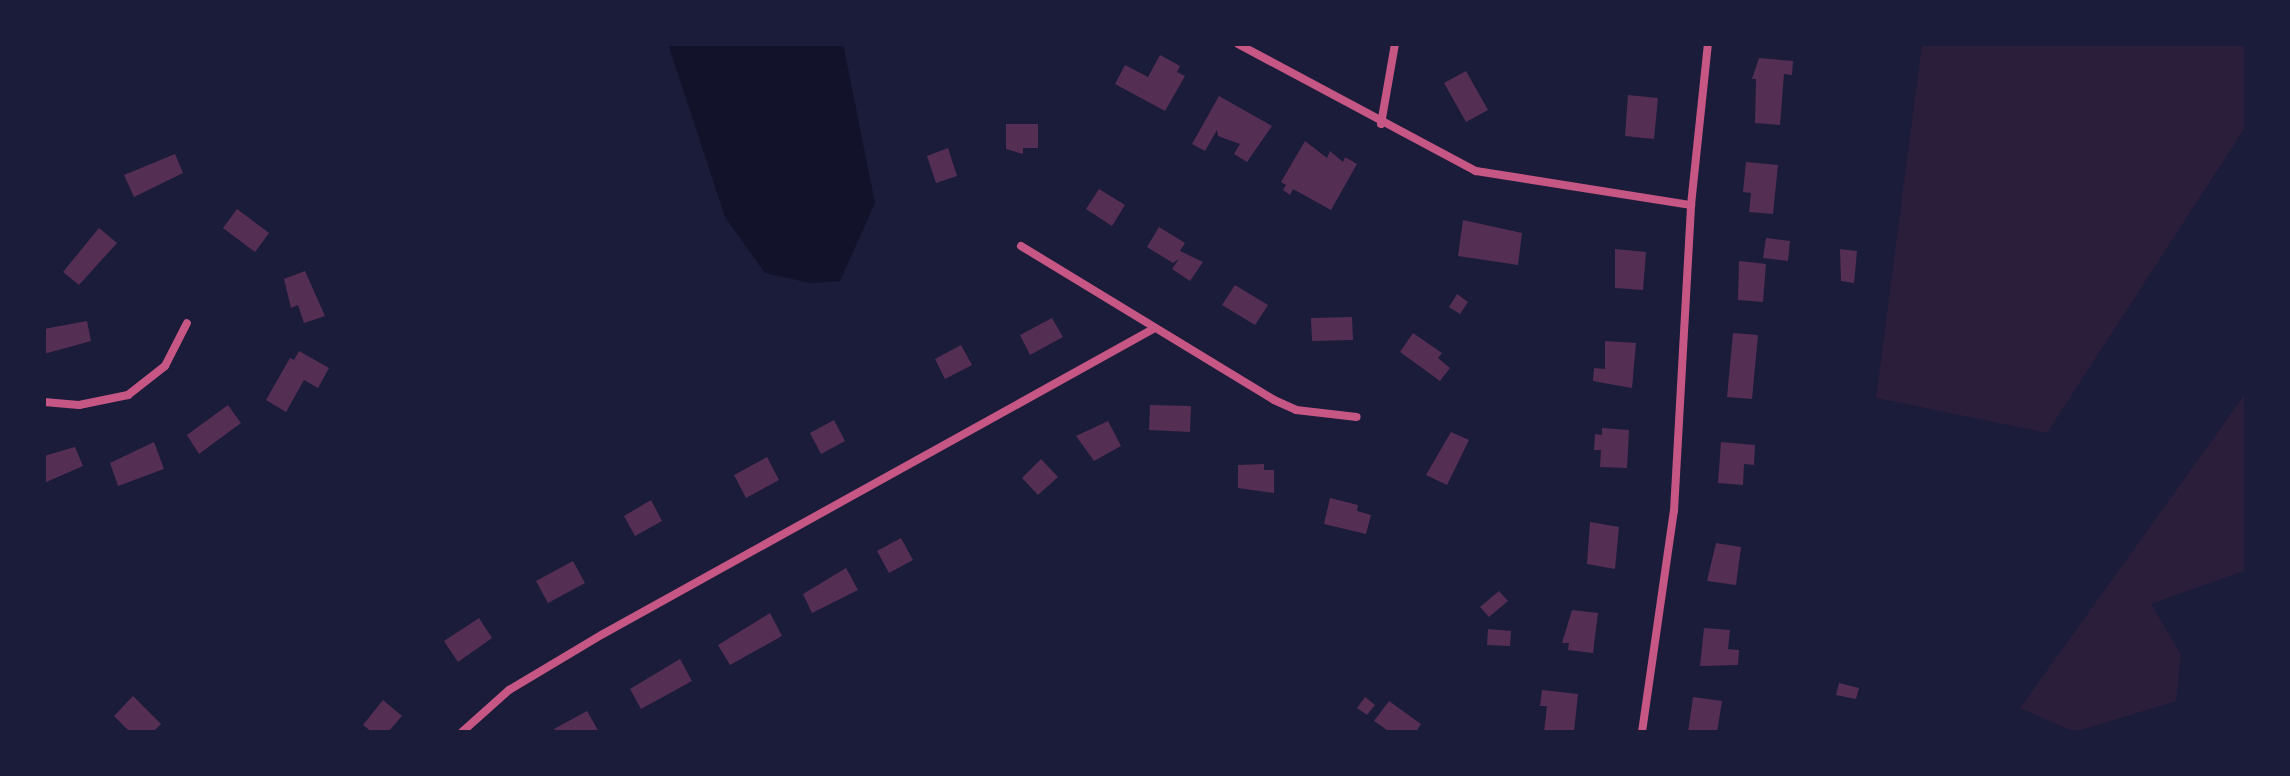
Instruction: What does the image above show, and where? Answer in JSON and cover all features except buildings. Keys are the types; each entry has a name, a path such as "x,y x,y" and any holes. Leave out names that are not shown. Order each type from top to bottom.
{"street":[{"path":"1238,44 1381,124 1476,171 1691,205"},
{"path":"1381,124 1395,44"},
{"path":"1642,732 1674,511 1691,205 1708,44"},
{"path":"1021,246 1296,410 1357,417"},
{"path":"44,402 79,405 128,395 165,366 187,323"},
{"path":"462,732 509,690 603,634 1155,328"}],"shaded area":[{"path":"668,44 843,44 875,203 840,281 810,283 765,273 725,217"},
{"path":"1922,44 2246,44 2246,126 2047,433 1876,398"},
{"path":"2246,393 2246,570 2151,604 2181,655 2176,701 2075,732 2020,708"}]}
